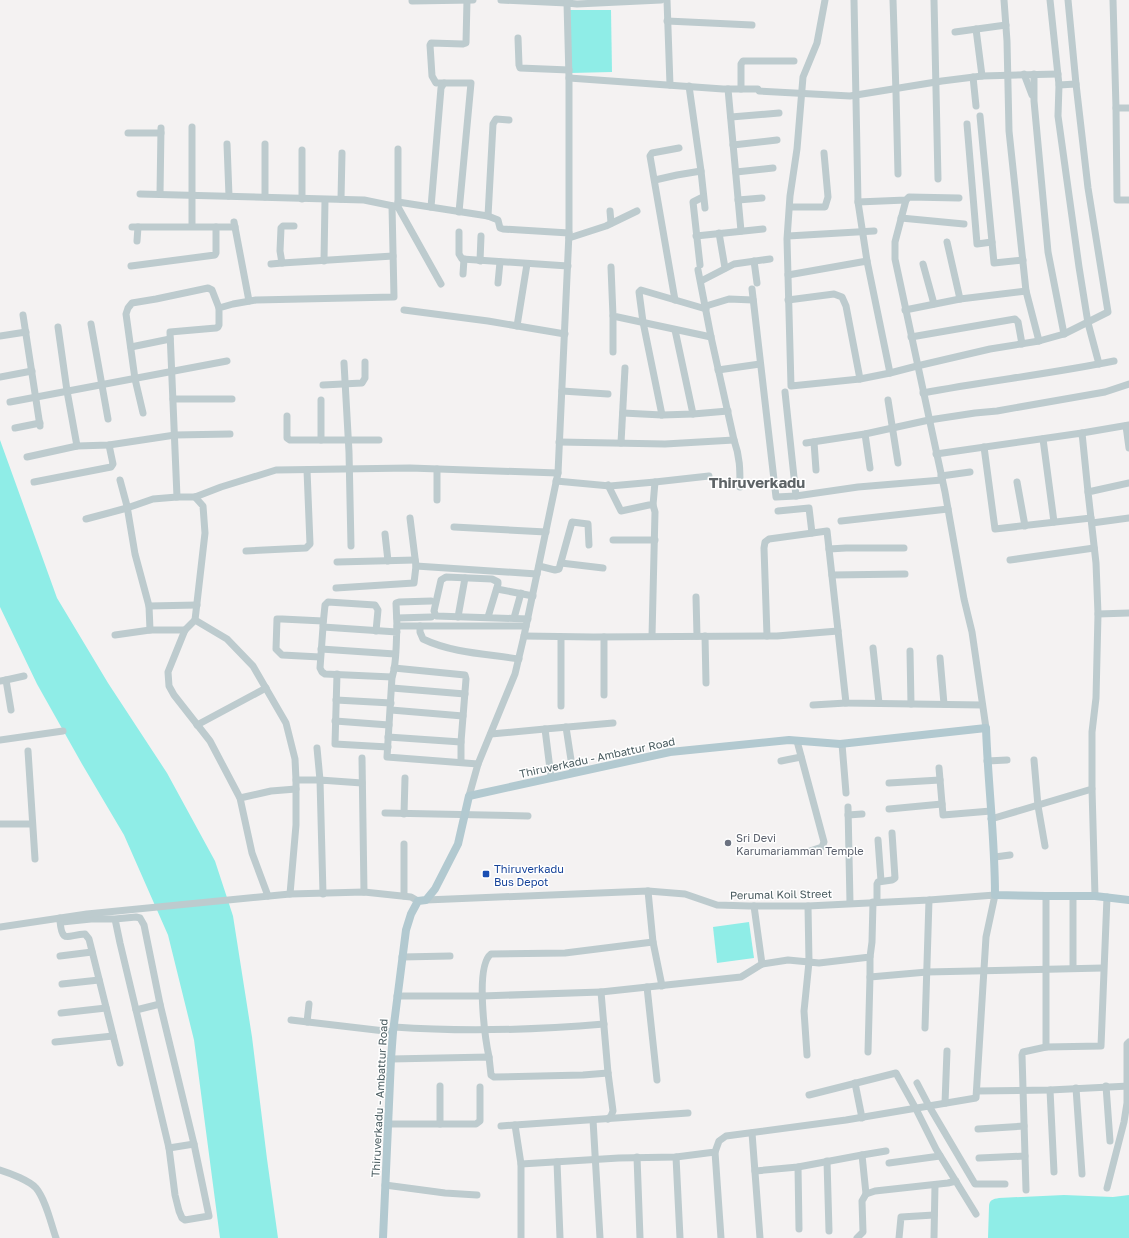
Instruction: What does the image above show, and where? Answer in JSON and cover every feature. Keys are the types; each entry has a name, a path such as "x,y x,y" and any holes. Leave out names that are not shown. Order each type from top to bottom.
{"main road":[{"name":"Thiruverkadu - Ambattur Road","path":"383,1238 391,1059 406,930 411,914 435,889 458,844 469,796 670,752 789,740 842,744 986,728"},
{"path":"986,728 995,856 995,894 1096,896 1129,900"}],"street":[{"path":"460,212 471,83 436,83 432,78 430,45 431,43 466,43 467,0"},
{"path":"412,1 473,0"},
{"path":"501,0 567,3 661,0"},
{"path":"667,0 670,85"},
{"path":"825,0 817,43 803,76 797,149 790,207 788,236 788,300 791,386 860,379 890,374 917,366 990,349 1039,341 1064,334 1108,312 1088,188 1068,0"},
{"path":"854,0 858,202 866,261 890,374"},
{"path":"893,0 898,174"},
{"path":"934,0 938,179"},
{"path":"1004,0 1009,131 1026,291 1039,341"},
{"path":"1050,0 1059,85 1058,116 1088,323 1099,364"},
{"path":"1113,0 1117,200 1129,200"},
{"path":"469,796 478,764 515,674 557,477 569,235 569,70 567,3"},
{"path":"668,21 752,25"},
{"path":"955,32 1006,25"},
{"path":"976,29 982,76"},
{"path":"518,38 520,68 569,70"},
{"path":"741,89 741,64 743,61 794,61"},
{"path":"569,78 850,96 982,76 1008,74 1058,74"},
{"path":"1024,74 1034,100"},
{"path":"1034,74 1034,100 1048,252 1064,334"},
{"path":"973,77 976,106"},
{"path":"431,207 441,88 444,83"},
{"path":"1059,85 1076,84"},
{"path":"689,86 705,208"},
{"path":"728,89 741,231"},
{"path":"1116,108 1129,108"},
{"path":"731,117 779,113"},
{"path":"980,116 994,264 1023,260"},
{"path":"488,216 492,124 496,119 509,120"},
{"path":"967,124 977,244 992,242"},
{"path":"192,127 192,224"},
{"path":"128,133 161,131 160,194"},
{"path":"733,145 778,140"},
{"path":"227,144 229,196"},
{"path":"265,144 265,197"},
{"path":"674,300 655,180 650,158 651,154 679,148"},
{"path":"219,308 249,301 394,297 392,256 398,149"},
{"path":"302,150 302,198"},
{"path":"341,200 342,153"},
{"path":"790,207 825,207 828,196 824,153"},
{"path":"736,172 773,168"},
{"path":"655,180 701,172"},
{"path":"140,194 364,200 396,205 431,207 488,216 498,220 500,228 569,235 586,234 637,210"},
{"path":"703,197 692,202 700,281 718,370 734,440 738,451 740,464 740,487"},
{"path":"858,202 906,200 910,197 959,198"},
{"path":"738,200 762,198"},
{"path":"324,261 325,200"},
{"path":"906,200 894,242 895,259 942,478 964,599 972,632 986,728"},
{"path":"396,205 441,284"},
{"path":"610,211 611,223"},
{"path":"901,218 964,224"},
{"path":"137,242 135,227 216,227 235,224 249,301"},
{"path":"282,263 280,251 281,228 283,226 294,226"},
{"path":"131,266 214,255 216,253 216,227"},
{"path":"696,236 763,229"},
{"path":"788,236 874,231"},
{"path":"459,232 460,258 568,266"},
{"path":"719,234 725,268"},
{"path":"480,260 481,236"},
{"path":"947,242 960,299"},
{"path":"271,264 392,256"},
{"path":"463,274 464,259"},
{"path":"700,281 734,264 770,259"},
{"path":"754,261 753,300 775,496 777,498 942,478 970,472"},
{"path":"788,275 866,261"},
{"path":"498,283 500,262"},
{"path":"517,326 527,264"},
{"path":"923,264 934,304"},
{"path":"611,267 613,352"},
{"path":"143,413 135,379 126,314 128,308 132,303 208,288 212,290 219,308 218,327 170,332 175,435 176,497"},
{"path":"662,415 638,294 640,290 706,308 729,299 753,300"},
{"path":"906,310 960,299 1026,291"},
{"path":"788,300 834,294 842,297 846,306 860,379"},
{"path":"404,310 473,319 564,334"},
{"path":"15,428 40,425 23,315"},
{"path":"613,316 711,337"},
{"path":"911,338 1015,319 1018,322 1022,344"},
{"path":"91,324 108,419"},
{"path":"58,327 67,391 77,446"},
{"path":"675,330 693,414"},
{"path":"0,336 26,332"},
{"path":"131,347 170,339"},
{"path":"10,402 227,361"},
{"path":"923,393 1114,361"},
{"path":"323,385 362,383 365,378 365,362"},
{"path":"344,363 349,469 350,546"},
{"path":"718,370 760,364"},
{"path":"621,443 625,368"},
{"path":"0,377 32,371"},
{"path":"816,470 810,443 865,434 929,420 997,411 1105,392 1129,384"},
{"path":"562,391 608,394"},
{"path":"785,392 796,496"},
{"path":"173,399 232,399"},
{"path":"321,400 321,440"},
{"path":"888,400 898,463"},
{"path":"623,413 662,415 728,411"},
{"path":"287,416 288,440 379,440"},
{"path":"936,454 1082,434 1128,426 1129,448"},
{"path":"27,458 77,446 110,445 175,435 230,434"},
{"path":"865,434 870,468"},
{"path":"1082,434 1092,521 1098,614 1096,698 1092,732 1092,789 1096,896"},
{"path":"1043,439 1054,522"},
{"path":"559,442 665,444 734,440"},
{"path":"34,482 111,467 113,464 110,445"},
{"path":"984,447 995,529 1054,522 1129,518"},
{"path":"437,469 437,500"},
{"path":"86,519 153,499 195,497 221,487 276,470 437,469 557,477 608,486 709,476"},
{"path":"246,552 308,547 310,544 307,470"},
{"path":"120,480 127,508 135,554 149,606 150,630"},
{"path":"652,636 656,518 653,505 655,482"},
{"path":"1017,482 1025,526"},
{"path":"1088,492 1129,484"},
{"path":"608,486 621,511 646,505 653,505"},
{"path":"195,497 204,506 205,533 197,606 195,620 185,630 168,672 169,686 174,695 210,741 240,798 252,853 268,896"},
{"path":"778,511 809,508 812,533"},
{"path":"841,521 948,509"},
{"path":"336,588 414,583 416,563 410,518"},
{"path":"337,562 388,561 556,570 558,569 572,523 588,524 589,545"},
{"path":"454,527 546,532"},
{"path":"767,636 765,542 769,539 827,531 846,703"},
{"path":"386,534 388,561"},
{"path":"613,540 655,540"},
{"path":"829,549 904,548"},
{"path":"1010,560 1094,548"},
{"path":"560,563 603,568"},
{"path":"832,575 905,574"},
{"path":"488,618 498,582 495,580 446,577 441,580 434,611 436,616 488,618 514,618 527,622"},
{"path":"458,617 465,578"},
{"path":"497,589 532,596"},
{"path":"514,618 521,594"},
{"path":"696,597 697,636"},
{"path":"431,601 396,603 397,629 392,677 387,757 478,764"},
{"path":"376,631 378,610 375,605 328,602 325,605 320,668 322,672 337,674 392,677"},
{"path":"149,606 197,606"},
{"path":"1098,614 1129,613"},
{"path":"397,618 430,617"},
{"path":"320,657 282,655 278,652 276,649 277,619 282,618 376,631 420,626 527,622"},
{"path":"195,620 227,639 253,666 286,723 295,758 296,780 296,825 290,894"},
{"path":"420,626 420,632 423,639 430,642 450,648 518,659"},
{"path":"115,635 150,630 185,630"},
{"path":"524,636 767,636 838,631"},
{"path":"560,706 561,636"},
{"path":"705,636 706,683"},
{"path":"604,637 604,694"},
{"path":"873,648 879,704"},
{"path":"321,649 395,654"},
{"path":"910,651 911,704"},
{"path":"940,658 944,704"},
{"path":"394,668 466,675 461,762"},
{"path":"337,674 334,744 388,747"},
{"path":"11,710 3,680 24,676"},
{"path":"197,725 266,688"},
{"path":"392,688 465,694"},
{"path":"336,700 463,716"},
{"path":"813,705 846,703 982,705"},
{"path":"335,721 389,725"},
{"path":"490,734 613,723"},
{"path":"566,727 573,773"},
{"path":"545,729 551,778"},
{"path":"0,740 63,731"},
{"path":"388,737 461,742"},
{"path":"797,741 824,842 822,847 806,852"},
{"path":"842,744 846,793"},
{"path":"317,748 320,780 323,894"},
{"path":"28,751 35,859"},
{"path":"781,762 801,757"},
{"path":"362,758 364,892"},
{"path":"988,761 1007,760"},
{"path":"1034,760 1038,806 1045,846"},
{"path":"939,768 943,814 945,816 991,815 1038,806 1092,789"},
{"path":"404,814 405,778"},
{"path":"296,780 362,783"},
{"path":"889,783 940,780"},
{"path":"240,798 271,791 296,789"},
{"path":"888,809 942,804"},
{"path":"848,807 850,904"},
{"path":"385,813 528,816"},
{"path":"848,815 862,814"},
{"path":"0,824 32,824"},
{"path":"868,1052 870,957 875,902 877,884 881,881 892,880 895,878 892,833"},
{"path":"878,840 881,881"},
{"path":"404,844 404,896"},
{"path":"995,856 1010,855"},
{"path":"648,891 653,942 662,986"},
{"name":"Perumal Koil Street","path":"422,901 648,891 685,894 717,905 808,906 929,900 995,894"},
{"path":"0,927 148,908 290,894 364,892 411,897 422,901"},
{"path":"721,1238 715,1152 717,1144 722,1138 726,1136 862,1118 976,1098 986,937 995,894"},
{"path":"1046,896 1046,1048"},
{"path":"1073,896 1073,968"},
{"path":"1026,1190 1022,1053 1024,1051 1046,1048 1101,1046 1107,897"},
{"path":"926,1028 929,900"},
{"path":"754,906 762,964"},
{"path":"807,1055 804,1012 809,962 808,906"},
{"path":"60,920 62,922 136,917 140,918 144,924 160,1004 194,1144 209,1216 185,1220 182,1218 179,1211 175,1195 169,1148 120,943 116,919"},
{"path":"60,920 61,932 64,936 66,937 82,934 86,935 89,939 120,1063"},
{"path":"608,1073 583,1075 491,1075 484,1030 482,996 485,963 487,957 491,954 565,953 653,942"},
{"path":"60,956 92,952"},
{"path":"402,957 450,956"},
{"path":"398,996 482,996 601,992 740,977 762,964 788,960 818,963 870,957"},
{"path":"870,977 927,972 985,972 1046,968 1104,968"},
{"path":"62,984 99,980"},
{"path":"647,988 657,1080"},
{"path":"601,992 613,1111 608,1119"},
{"path":"136,1010 160,1004"},
{"path":"307,1022 309,1004"},
{"path":"61,1013 106,1008"},
{"path":"291,1020 394,1030 484,1030 573,1027 604,1024"},
{"path":"55,1042 113,1036"},
{"path":"1106,1188 1124,1122 1127,1103 1127,1044 1129,1042"},
{"path":"945,1103 946,1051"},
{"path":"391,1059 489,1057"},
{"path":"809,1095 896,1073 916,1108 940,1156 976,1214"},
{"path":"855,1083 862,1118"},
{"path":"917,1083 975,1184 1005,1184"},
{"path":"440,1086 440,1124"},
{"path":"1106,1086 1110,1141"},
{"path":"977,1091 1050,1090 1128,1086"},
{"path":"389,1124 476,1124 480,1121 480,1087"},
{"path":"1076,1088 1082,1174"},
{"path":"1050,1090 1054,1172"},
{"path":"501,1126 688,1113"},
{"path":"593,1120 600,1238"},
{"path":"515,1125 521,1164 521,1238"},
{"path":"978,1129 1024,1126"},
{"path":"752,1133 760,1238"},
{"path":"169,1148 194,1144"},
{"path":"755,1171 798,1167 862,1154 886,1151"},
{"path":"521,1164 637,1157 676,1157 715,1152"},
{"path":"857,1238 864,1232 862,1201 866,1194 862,1154"},
{"path":"888,1163 940,1156"},
{"path":"979,1158 1025,1156"},
{"path":"637,1157 640,1238"},
{"path":"676,1157 680,1238"},
{"path":"827,1161 829,1231"},
{"path":"557,1162 560,1238"},
{"path":"798,1167 799,1229"},
{"path":"0,1170 12,1173 36,1188 46,1207 56,1238"},
{"path":"866,1194 876,1191 935,1185 956,1181"},
{"path":"385,1185 445,1193 477,1195"},
{"path":"934,1238 935,1185"},
{"path":"899,1238 901,1217 934,1216"}],"water":[{"path":"570,10 611,10 612,72 571,73"},
{"path":"0,440 57,598 108,683 167,773 215,861 233,916 252,1037 278,1238 220,1238 194,1040 168,935 124,835 37,684 0,607"},
{"path":"749,922 754,958 717,963 713,927"},
{"path":"1064,1195 1113,1197 1129,1195 1129,1238 988,1238 989,1205 992,1200 999,1198"}],"place":[{"name":"Sri Devi Karumariamman Temple","path":"728,843"},
{"name":"Thiruverkadu Bus Depot","path":"486,874"}],"district":[{"name":"Thiruverkadu","path":"757,482"}]}
